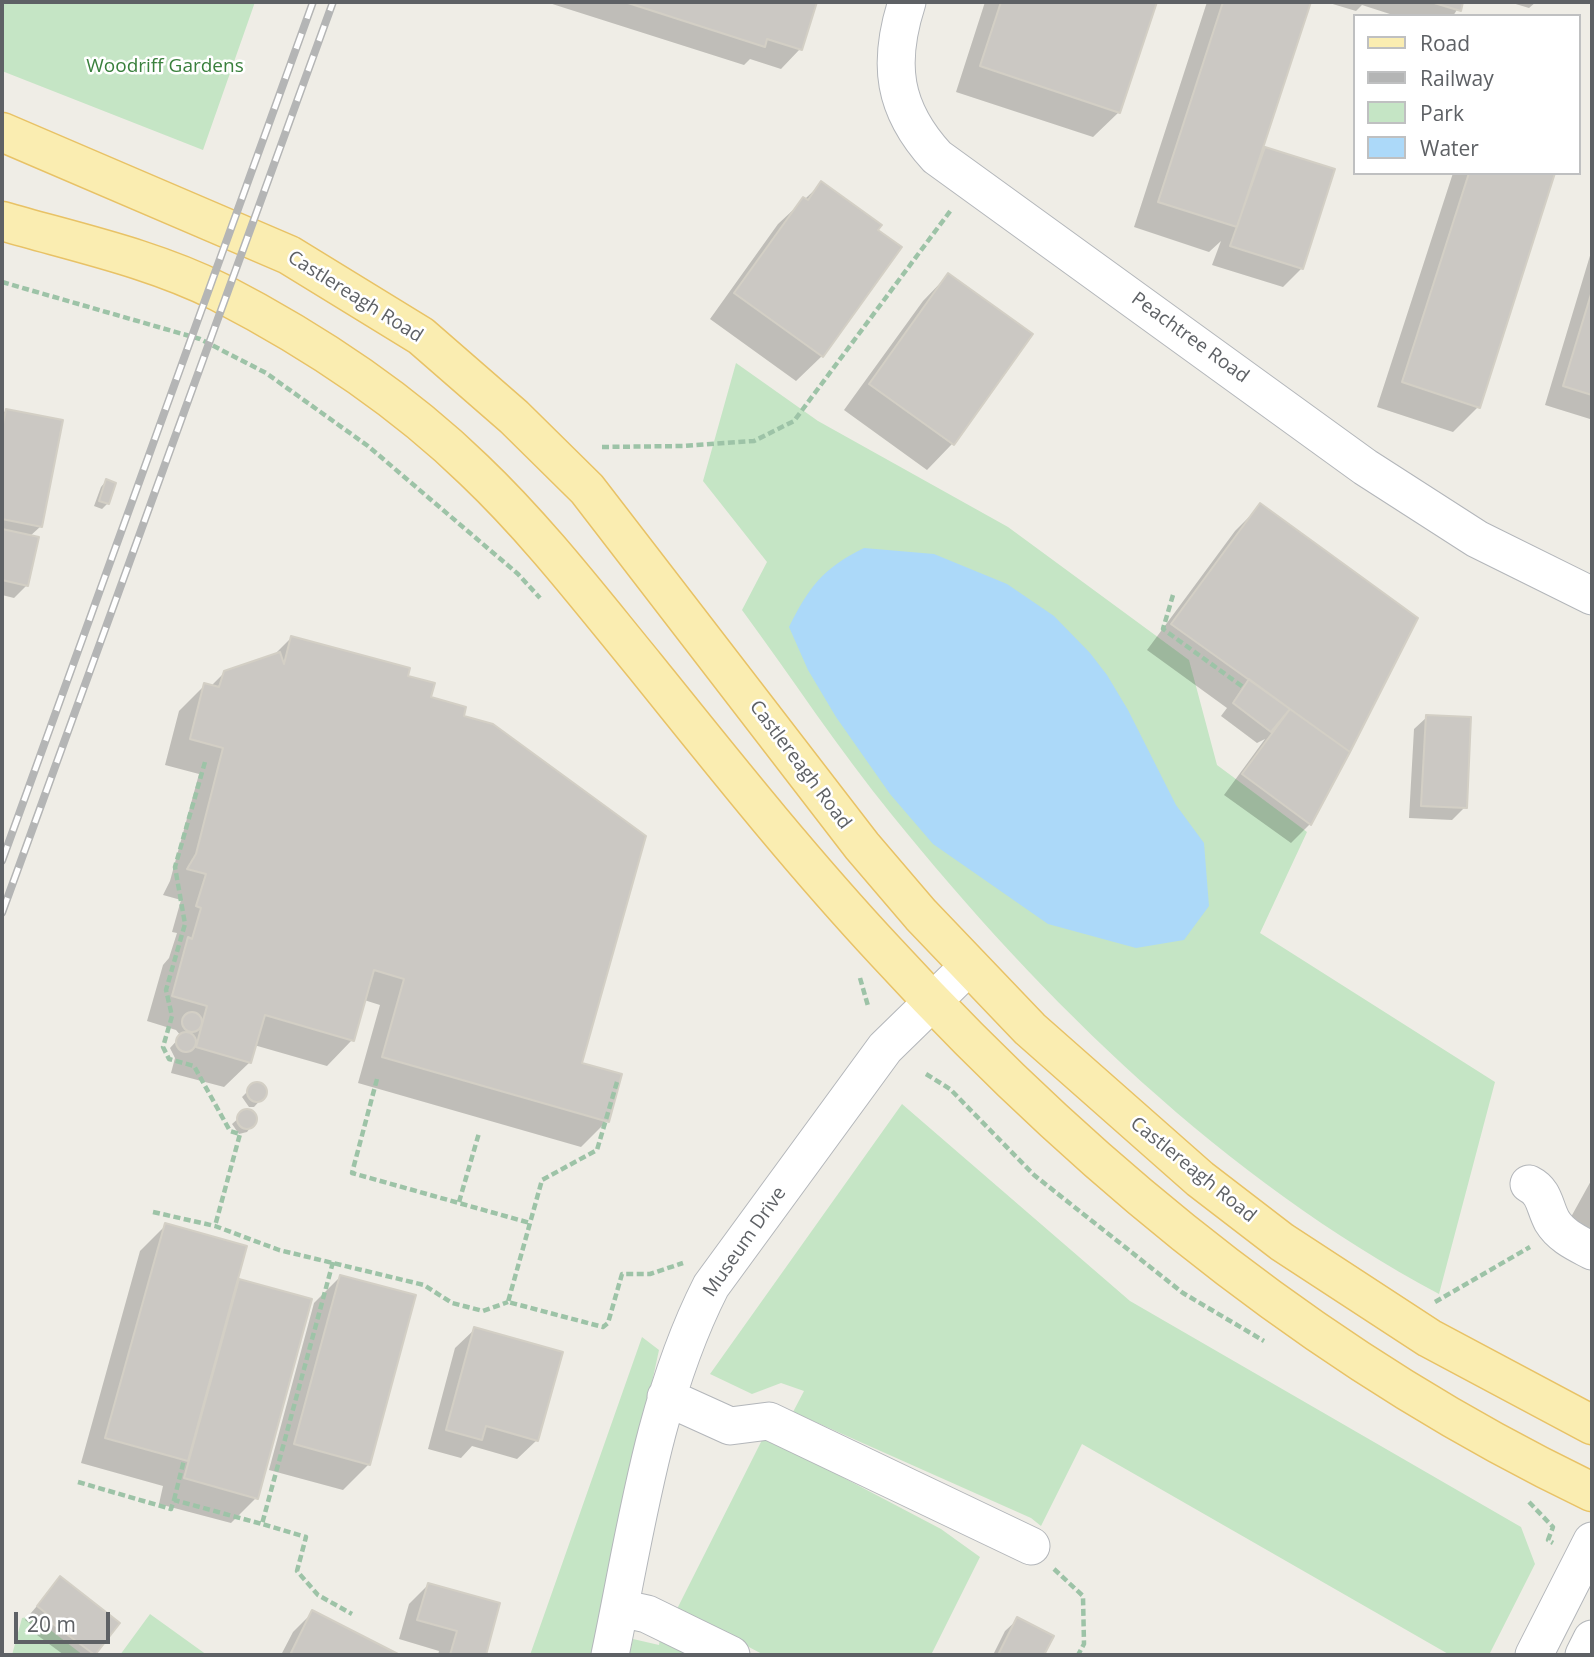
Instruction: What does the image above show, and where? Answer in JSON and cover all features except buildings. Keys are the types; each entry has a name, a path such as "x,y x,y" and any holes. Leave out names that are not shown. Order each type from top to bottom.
{"main road":[{"name":"Castlereagh Road","path":"2,132 237,230 289,255 421,337 514,417 587,489 862,846 968,967 1090,1084 1200,1179 1282,1242 1429,1338 1592,1425"},
{"path":"2,221 166,269 217,291 322,352 426,427 521,516 728,769 932,1002 1030,1101 1124,1184 1228,1268 1407,1392 1592,1492"}],"street":[{"name":"Peachtree Road","path":"907,2 896,49 903,111 917,136 937,158 1365,467 1477,539 1592,596"},
{"name":"Museum Drive","path":"610,1655 666,1397 694,1319 720,1272 885,1048 968,967"},
{"path":"1529,1184 1542,1194 1553,1221 1561,1232 1592,1251"},
{"path":"666,1397 730,1426 769,1421 1031,1546"},
{"path":"1534,1655 1592,1541"},
{"path":"620,1608 647,1614 731,1655"},
{"path":"1584,1655 1592,1640"}],"path":[{"path":"602,447 684,446 754,441 794,421 973,182"},
{"path":"2,282 200,339 266,373 368,446 518,574 542,600"},
{"path":"1173,595 1163,629 1244,687"},
{"path":"205,762 175,867 186,924 166,990 172,1016 163,1047 169,1059 194,1066 230,1131 240,1134 215,1226"},
{"path":"858,967 868,1006"},
{"path":"377,1079 352,1172 530,1223"},
{"path":"508,1301 542,1180 597,1150 617,1082"},
{"path":"459,1203 479,1133"},
{"path":"153,1212 215,1226 279,1250 424,1285 452,1303 484,1311 508,1301 603,1327 608,1323 622,1274 650,1274 678,1266 692,1257 720,1272"},
{"path":"1428,1306 1535,1244"},
{"path":"262,1524 334,1262"},
{"path":"78,1482 171,1509 184,1460"},
{"path":"174,1500 306,1537 297,1571 318,1595 352,1614"},
{"path":"1031,1546 1083,1596 1084,1644 1078,1655"}],"green space":[{"name":"Woodriff Gardens","path":"2,2 255,2 203,150 2,71"},
{"path":"736,363 818,421 1008,527 1189,660 1217,765 1307,832 1260,933 1495,1082 1439,1294 1360,1248 1284,1197 1142,1082 1075,1019 1011,953 950,885 853,765 742,610 767,562 703,481"},
{"path":"902,1104 1130,1301 1521,1527 1535,1564 1489,1655 1450,1655 1082,1444 1041,1526 1031,1518 793,1412 804,1391 781,1383 752,1394 710,1374"},
{"path":"642,1337 659,1350 593,1655 530,1655"},
{"path":"764,1436 941,1529 980,1557 931,1655 764,1655 677,1609"},
{"path":"150,1614 207,1655 120,1655"},
{"path":"32,1616 83,1655 12,1655 22,1618"},
{"path":"660,1638 697,1655 629,1655 633,1639 659,1645"}],"water":[{"path":"864,548 934,554 1007,584 1054,616 1090,653 1128,710 1176,805 1204,843 1209,906 1184,940 1136,948 1048,924 933,844 890,794 836,717 808,670 789,627 803,601 819,580 838,563"}],"railway":[{"path":"2,861 313,2"},
{"path":"2,913 333,2"}]}
